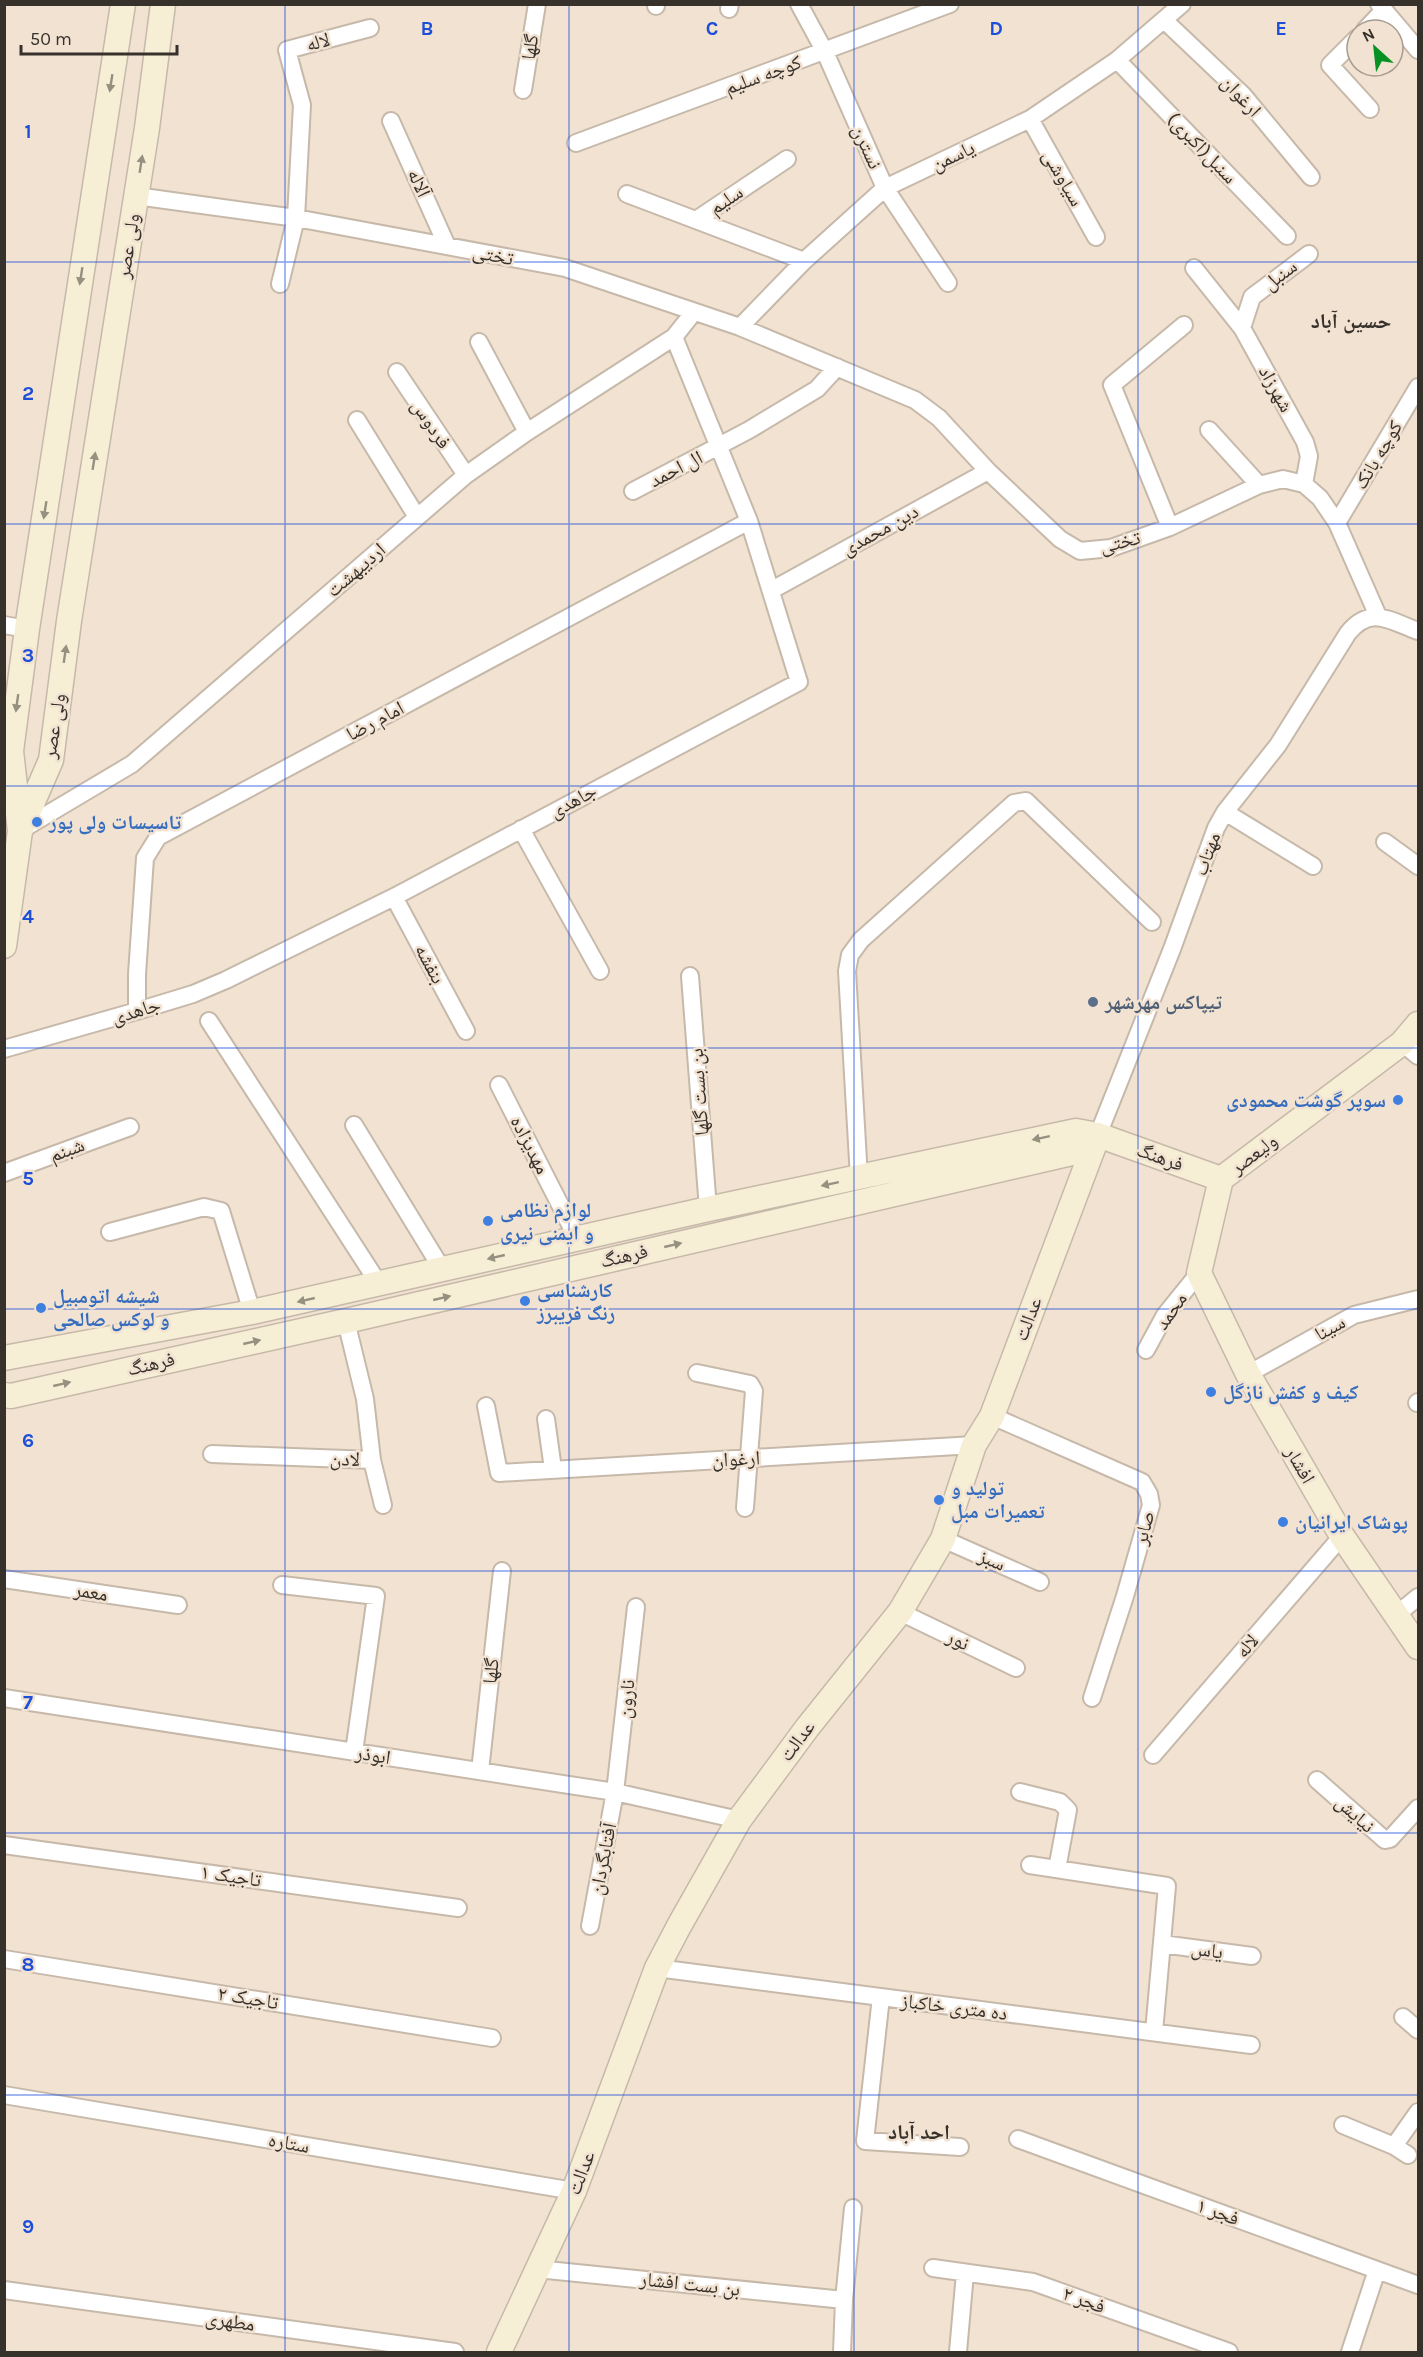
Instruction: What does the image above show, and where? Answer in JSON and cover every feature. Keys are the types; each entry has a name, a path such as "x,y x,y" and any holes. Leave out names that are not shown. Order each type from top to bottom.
{"street":[{"name":"ولی عصر","path":"12,830 10,752 16,627 123,4"},
{"name":"ولی عصر","path":"12,830 51,760 69,621 136,196 163,4"},
{"name":"گلها","path":"523,90 537,4"},
{"name":"نسترن","path":"799,4 825,52 885,188 948,283"},
{"name":"کوچه سلیم","path":"576,143 950,4"},
{"name":"یاسمن","path":"740,327 804,261 885,188 1030,119 1117,60 1182,4"},
{"path":"1382,7 1419,50"},
{"name":"ارغوان","path":"1164,20 1243,95 1311,177"},
{"name":"لاله","path":"296,218 302,105 287,50 370,28"},
{"path":"1345,50 1330,65 1370,110"},
{"name":"سنبل(اکبری)","path":"1117,60 1287,236"},
{"name":"سیاوشی","path":"1030,119 1096,237"},
{"name":"آلاله","path":"391,121 447,246"},
{"name":"سلیم","path":"627,194 696,220 787,159"},
{"name":"تختی","path":"136,196 296,218 565,268 740,327 915,399 939,418 987,471 1060,539 1080,551 1111,548 1170,527 1259,485 1283,479 1304,484"},
{"path":"280,284 296,218"},
{"path":"696,220 804,261"},
{"name":"سنبل","path":"1242,328 1252,297 1309,254"},
{"name":"شهرزاد","path":"1194,268 1242,328 1305,442 1310,456 1304,484"},
{"name":"اردیبهشت","path":"12,830 132,764 466,475 527,432 674,337 693,313"},
{"path":"1170,527 1112,385 1184,325"},
{"name":"جاهدی","path":"4,1049 193,994 226,980 394,897 799,682 749,521 674,337"},
{"path":"479,342 527,432"},
{"path":"718,447 817,389 837,367"},
{"name":"فردوس","path":"397,372 466,475"},
{"name":"کوچه بانک","path":"1337,523 1419,387"},
{"path":"357,420 417,517"},
{"path":"1209,430 1259,485"},
{"name":"ال احمد","path":"633,490 718,447"},
{"name":"دین محمدی","path":"772,590 987,471"},
{"path":"1304,484 1320,498 1337,523 1378,616 1419,631"},
{"name":"امام رضا","path":"137,1011 137,974 145,858 158,837 749,521"},
{"name":"مهتاب","path":"1098,1134 1172,950 1216,828 1225,812 1278,745 1347,633 1356,623 1366,617 1378,616"},
{"path":"859,1178 847,972 850,956 861,940 1014,803 1026,801 1152,922"},
{"path":"1225,812 1313,866"},
{"path":"521,829 600,971"},
{"path":"4,946 12,830"},
{"path":"1385,842 1419,866"},
{"name":"بنفشه","path":"394,897 466,1031"},
{"name":"بن بست گلها","path":"690,976 708,1209"},
{"path":"209,1021 379,1284"},
{"name":"ولیعصر","path":"1199,1273 1221,1179 1410,1049 1419,1023"},
{"name":"مهدیزاده","path":"499,1085 577,1238"},
{"path":"354,1125 442,1269"},
{"name":"شبنم","path":"4,1173 130,1127"},
{"name":"فرهنگ","path":"4,1358 252,1312 708,1209 1076,1131 1098,1134 1221,1179"},
{"name":"فرهنگ","path":"4,1395 11,1396 346,1321 1076,1152 1098,1134"},
{"name":"عدالت","path":"499,2352 574,2191 657,1968 739,1820 807,1728 900,1612 944,1539 974,1445 992,1416 1098,1134"},
{"path":"110,1232 204,1207 221,1211 252,1312"},
{"name":"محمد","path":"1146,1350 1166,1315 1199,1273"},
{"name":"افشار","path":"1199,1273 1248,1374 1342,1536 1395,1616 1419,1647"},
{"name":"سینا","path":"1248,1374 1354,1315 1419,1299"},
{"name":"لادن","path":"212,1454 372,1460 365,1399 346,1321"},
{"path":"697,1373 750,1384 754,1399 745,1508"},
{"name":"ارغوان","path":"486,1406 499,1473 974,1445"},
{"name":"صابر","path":"992,1416 1142,1482 1149,1494 1151,1505 1148,1517 1092,1698"},
{"path":"546,1419 553,1469"},
{"path":"372,1460 383,1505"},
{"name":"لاله","path":"1153,1755 1342,1536"},
{"name":"سبز","path":"944,1539 1040,1582"},
{"name":"گلها","path":"480,1771 502,1571"},
{"name":"معمر","path":"4,1579 178,1605"},
{"path":"282,1585 376,1596 354,1752"},
{"path":"1395,1616 1419,1597"},
{"name":"نارون","path":"615,1792 636,1607"},
{"name":"نور","path":"900,1612 1016,1668"},
{"name":"ابوذر","path":"4,1698 615,1792 739,1820"},
{"name":"نیایش","path":"1317,1780 1385,1840 1390,1839 1419,1808"},
{"name":"آفتابگردان","path":"590,1926 615,1792"},
{"path":"1020,1792 1060,1802 1068,1810 1057,1869"},
{"name":"تاجیک ۱","path":"4,1845 458,1908"},
{"path":"1030,1865 1167,1886 1154,2032"},
{"name":"یاس","path":"1162,1944 1252,1956"},
{"name":"تاجیک ۲","path":"4,1959 492,2038"},
{"name":"ده متری خاکباز","path":"657,1968 1251,2045"},
{"path":"880,1997 865,2141 960,2147"},
{"path":"1402,2017 1419,2030"},
{"name":"ستاره","path":"4,2095 574,2191"},
{"path":"1394,2146 1419,2112"},
{"path":"1343,2125 1394,2146 1408,2155"},
{"name":"فجر ۱","path":"1018,2139 1419,2285"},
{"path":"842,2352 844,2300 853,2208"},
{"name":"بن بست افشار","path":"537,2268 844,2300"},
{"name":"فجر ۲","path":"933,2268 1033,2282 1229,2352"},
{"path":"1350,2352 1377,2270"},
{"path":"958,2352 965,2273"},
{"name":"مطهری","path":"4,2290 455,2352"}],"place":[{"name":"تاسیسات ولی پور","path":"37,822"},
{"name":"تیپاکس مهرشهر","path":"1093,1002"},
{"name":"سوپر گوشت محمودی","path":"1398,1100"},
{"name":"لوازم نظامی و ایمنی نیری","path":"488,1221"},
{"name":"کارشناسی رنگ فریبرز","path":"525,1301"},
{"name":"شیشه اتومبیل و لوکس صالحی","path":"41,1308"},
{"name":"کیف و کفش نازگل","path":"1211,1392"},
{"name":"تولید و تعمیرات مبل","path":"939,1500"},
{"name":"پوشاک ایرانیان","path":"1283,1522"}],"district":[{"name":"حسین آباد","path":"1351,321"},
{"name":"احد آباد","path":"919,2132"}]}
